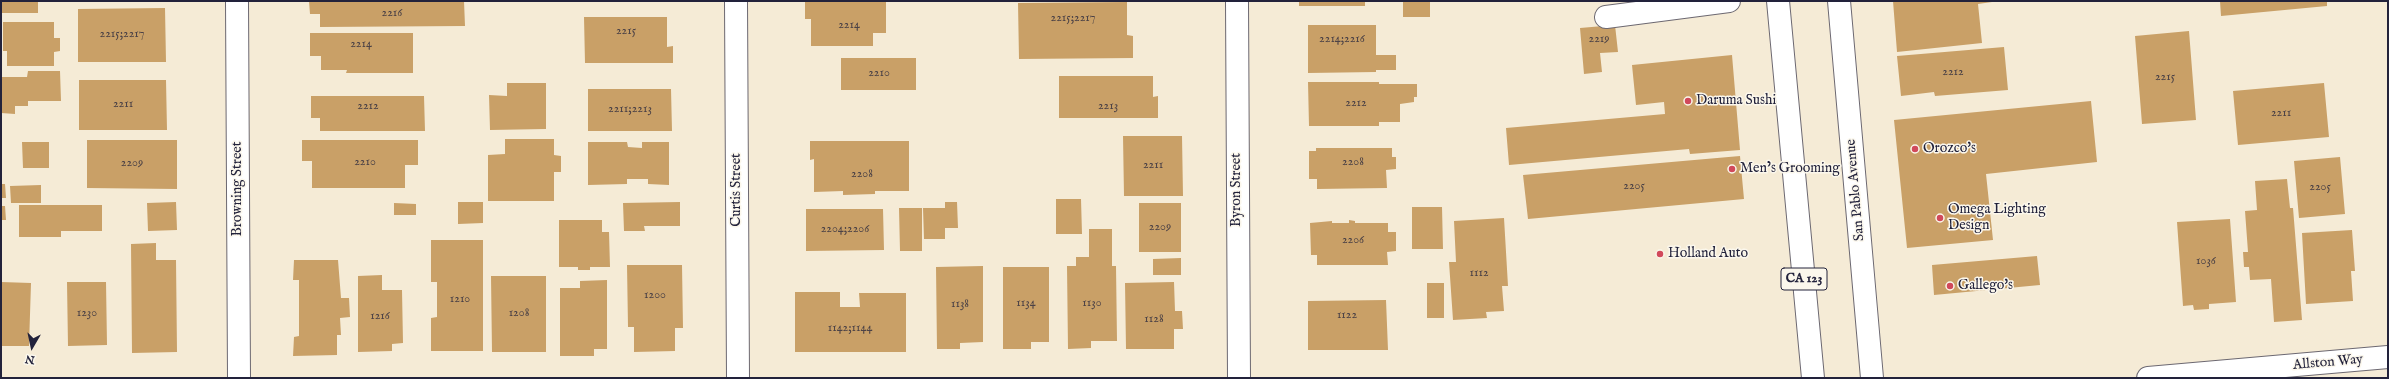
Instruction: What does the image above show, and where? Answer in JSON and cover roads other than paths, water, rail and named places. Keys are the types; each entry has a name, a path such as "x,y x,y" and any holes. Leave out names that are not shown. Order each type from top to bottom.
{"street":[{"name":"Browning Street","path":"237,1 239,378"},
{"name":"Curtis Street","path":"736,1 738,378"},
{"name":"Byron Street","path":"1236,1 1239,378"},
{"path":"1606,17 1729,1"},
{"name":"CA 123","path":"1778,1 1813,378"},
{"name":"San Pablo Avenue","path":"1839,1 1872,378"},
{"name":"Allston Way","path":"2148,378 2388,357"}],"place":[{"name":"Daruma Sushi","path":"1688,101"},
{"name":"Orozco's","path":"1915,149"},
{"name":"Men’s Grooming","path":"1732,169"},
{"name":"Omega Lighting Design","path":"1940,218"},
{"name":"Holland Auto","path":"1660,254"},
{"name":"Gallego's","path":"1950,286"}]}
